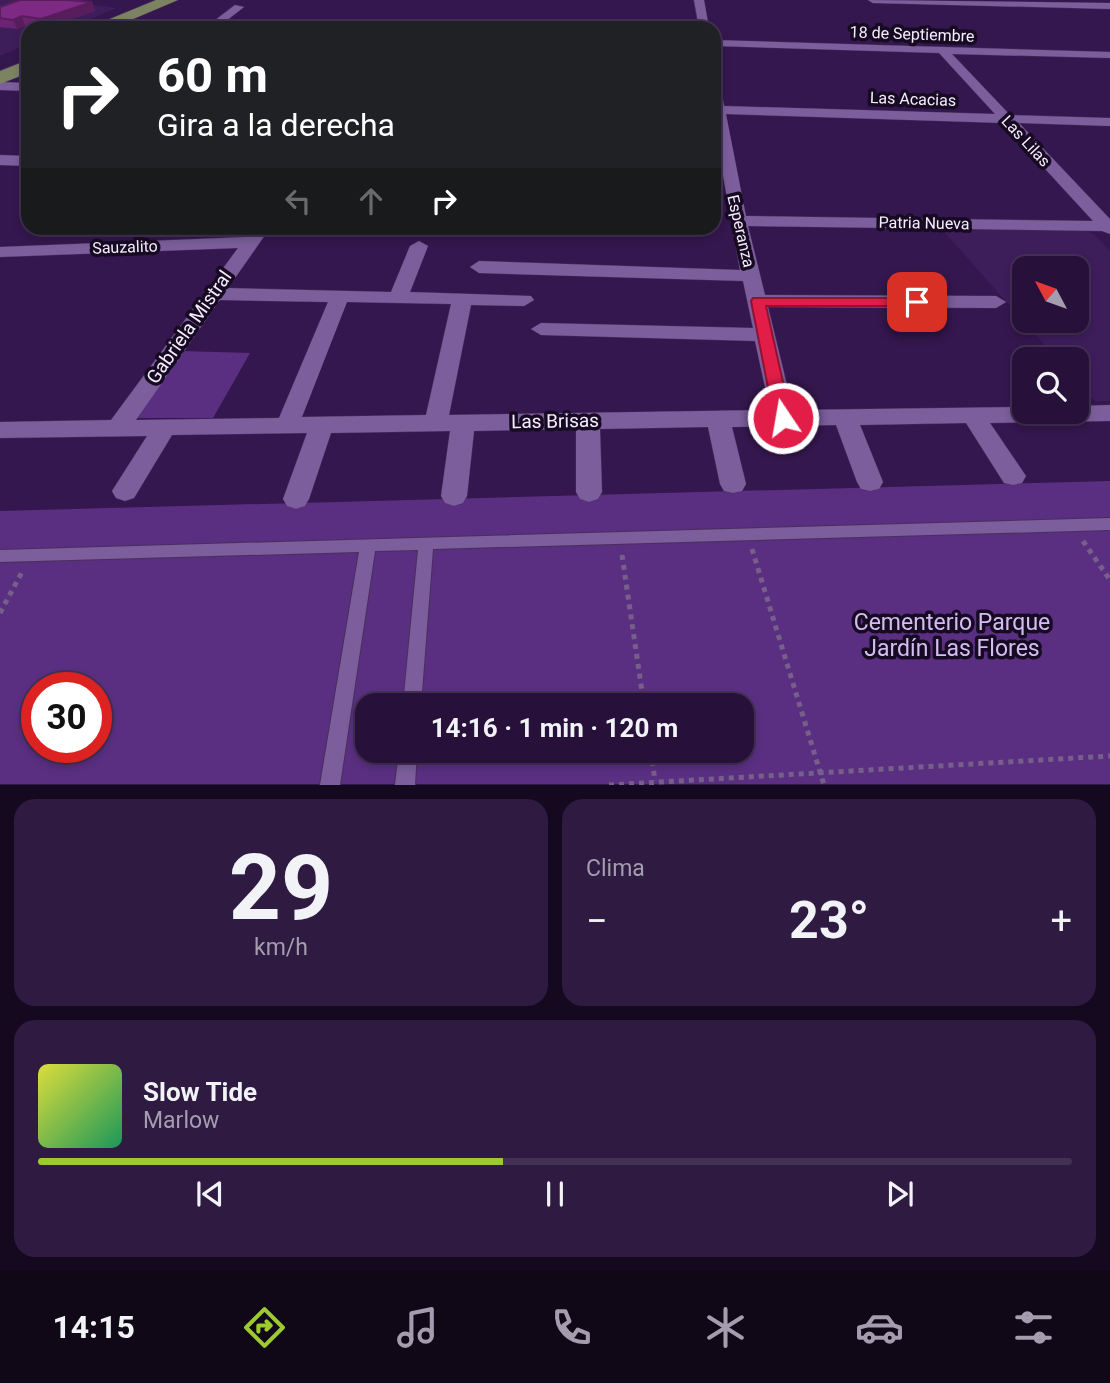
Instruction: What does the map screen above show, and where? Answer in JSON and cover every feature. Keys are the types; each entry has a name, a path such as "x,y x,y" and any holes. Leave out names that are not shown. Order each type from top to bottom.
{"main road":[{"path":"129,21 170,0"},
{"path":"118,21 182,0"},
{"path":"0,68 21,59"},
{"path":"0,78 21,69"}],"street":[{"path":"699,0 703,21"},
{"path":"873,0 1110,6"},
{"path":"220,21 239,7"},
{"name":"18 de Septiembre","path":"721,43 1110,55"},
{"name":"Las Lilas","path":"943,51 1109,227"},
{"path":"0,86 21,87"},
{"name":"Las Acacias","path":"721,110 1110,122"},
{"name":"Esperanza","path":"721,135 783,418"},
{"path":"0,160 21,161"},
{"path":"721,195 733,196"},
{"name":"Patria Nueva","path":"739,221 1109,227"},
{"name":"Sauzalito","path":"0,252 255,235"},
{"name":"Gabriela Mistral","path":"118,428 255,235"},
{"path":"398,298 419,246"},
{"path":"479,267 752,276"},
{"path":"212,293 524,300"},
{"path":"287,426 340,296"},
{"path":"436,423 462,299"},
{"path":"758,301 996,302"},
{"path":"541,329 765,335"},
{"path":"973,415 1013,476"},
{"name":"Las Brisas","path":"0,430 973,415 1107,416"},
{"path":"845,417 870,482"},
{"path":"718,419 733,484"},
{"path":"589,421 589,492"},
{"path":"454,496 463,423"},
{"path":"296,499 321,425"},
{"path":"125,491 164,428"}],"lane":[{"path":"0,556 1110,524"},
{"path":"413,693 426,544"},
{"path":"330,785 368,545"},
{"path":"405,785 407,763"}],"path":[{"path":"1072,526 1110,580"},
{"path":"747,535 824,785"},
{"path":"620,538 642,693"},
{"path":"0,612 32,555"},
{"path":"609,785 1110,756"},
{"path":"653,763 655,781"}],"shaded area":[{"path":"0,0 60,0 117,8 85,21 21,21 21,47 0,56"},
{"path":"940,227 1078,229 1094,234 1110,251 1110,401 1095,401 1089,394 1089,347 1046,347 1034,333 1089,333 1089,256 1012,256 1012,308"}],"green space":[{"path":"182,351 250,353 213,418 136,418"},
{"name":"Cementerio Parque Jardín Las Flores","path":"1110,481 1110,784 0,784 0,511"}],"building":[{"path":"20,0 92,2 41,19 22,16 13,20 0,18 0,7"}],"route":[{"path":"783,418 758,301 917,302"}]}
